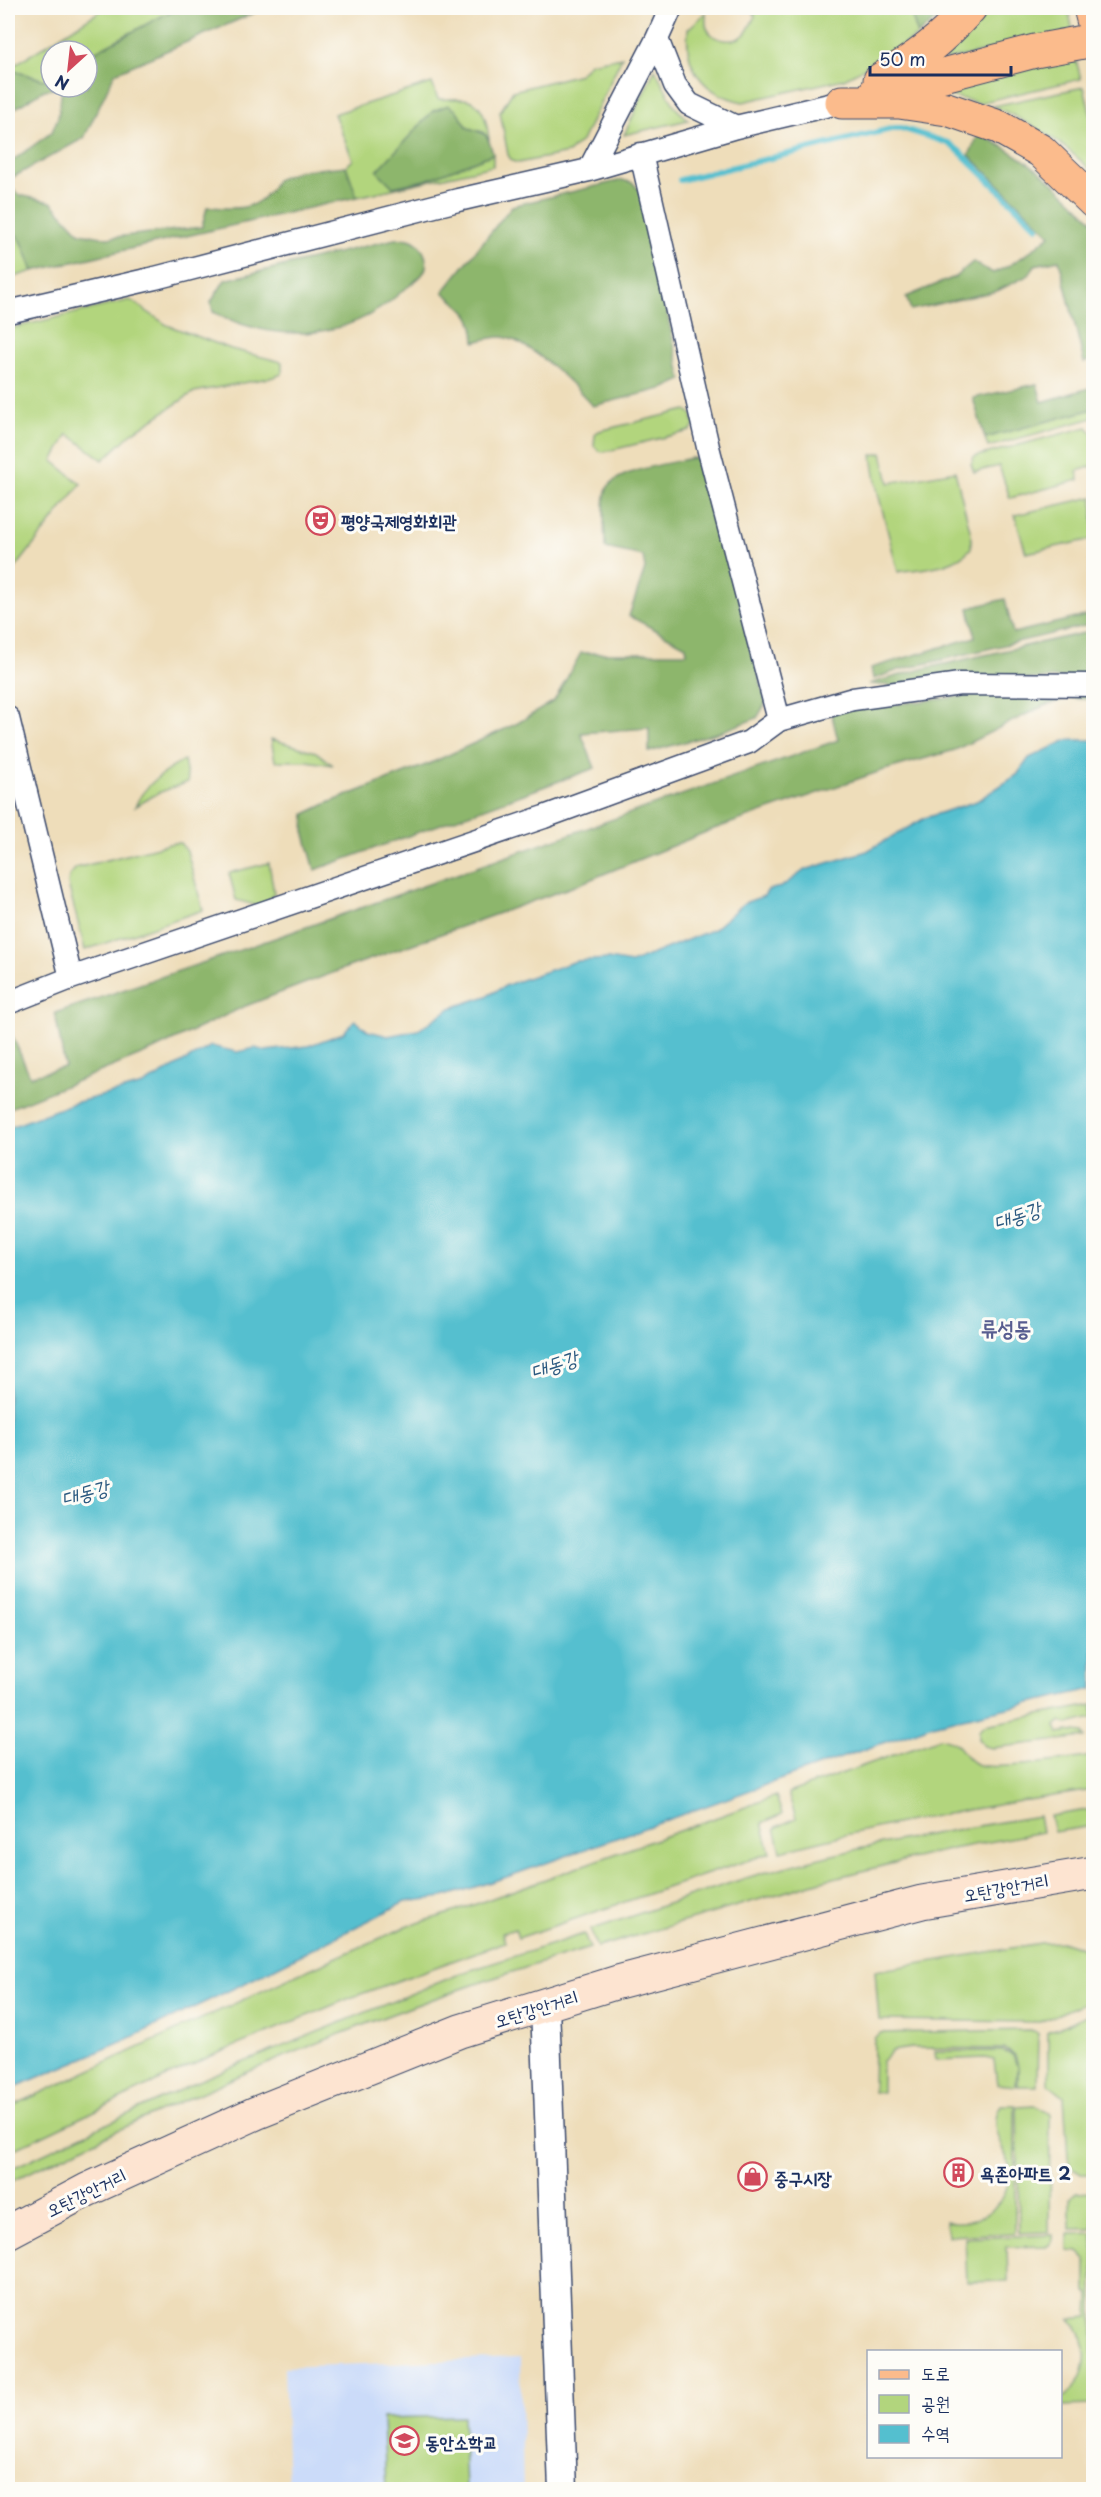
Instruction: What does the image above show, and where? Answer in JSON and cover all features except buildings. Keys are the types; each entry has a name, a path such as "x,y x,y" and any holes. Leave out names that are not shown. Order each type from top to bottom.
{"main road":[{"path":"842,102 918,58 947,33 970,8"},
{"path":"1090,8 1094,23"},
{"path":"842,102 1035,51 1094,39"},
{"path":"842,102 899,102 946,109 999,127 1041,151 1094,202"},
{"name":"오탄강안거리","path":"8,2232 87,2190 256,2113 460,2031 618,1982 922,1902 1094,1874"}],"street":[{"path":"589,170 657,39 670,8"},
{"path":"657,39 675,85 689,104 736,127"},
{"path":"8,312 155,278 458,200 589,170 736,127 842,102"},
{"path":"641,154 708,447 780,720"},
{"path":"8,1003 71,978 544,816 749,742 780,720 853,699 960,684 1094,685"},
{"path":"8,718 71,978"},
{"path":"545,2006 563,2490"}],"shaded area":[{"name":"동안소학교","path":"520,2358 523,2489 288,2489 284,2367"}],"green space":[{"path":"105,8 177,8 99,50 99,39 56,39"},
{"path":"177,8 259,8 254,13 115,73 84,138 8,180 8,164 52,132 58,117 60,99 99,99 99,50"},
{"path":"752,8 909,8 918,35 883,58 844,79 743,102 717,93 699,78 689,56 688,29 706,13 706,25 710,33 719,39 736,39 745,34 755,16"},
{"path":"909,8 948,8 918,35"},
{"path":"990,8 1068,8 1073,32 946,60 945,56"},
{"path":"39,50 39,78 8,69"},
{"path":"1074,52 1081,79 979,103 951,96 950,90"},
{"path":"622,57 583,139 568,153 518,163 512,161 508,155 500,112 513,91 580,74 590,63"},
{"path":"8,69 39,78 39,93 16,108 8,95"},
{"path":"655,69 675,107 688,120 624,135"},
{"path":"432,83 438,99 469,100 480,107 489,139 483,132 468,128 457,111 448,105 433,111 378,171 393,187 426,180 493,154 493,166 357,197 346,166 353,160 334,114"},
{"path":"1084,87 1093,125 1093,172 1046,134 993,106"},
{"path":"448,105 457,111 468,128 486,136 493,154 426,180 393,187 377,171 433,111"},
{"path":"979,134 1027,162 1093,221 1093,360 1084,362 1059,260 1035,265 1029,275 997,291 911,310 906,297 955,277 973,262 993,273 1016,261 1050,235 969,155"},
{"path":"346,166 357,197 33,271 22,242 8,225 8,185 19,195 51,202 80,233 107,238 202,227 207,207 248,206 263,198 276,180 298,171"},
{"path":"622,180 633,183 640,191 682,380 665,388 593,406 539,355 514,340 503,337 475,342 473,324 467,313 443,292 512,206"},
{"path":"8,225 22,242 33,271 8,279"},
{"path":"395,239 409,239 421,248 426,262 424,272 416,281 379,309 357,321 334,329 285,333 237,322 213,312 211,302 225,280"},
{"path":"130,300 167,325 231,349 282,362 282,374 194,392 132,433 103,460 68,434 53,461 81,484 14,570 8,571 8,329"},
{"path":"1037,384 1042,402 1093,387 1093,409 985,438 973,398"},
{"path":"1093,409 1093,418 988,447 985,438"},
{"path":"686,410 692,414 694,426 690,431 604,452 594,446 595,434 599,431"},
{"path":"1087,427 1093,434 1093,466 1077,471 1079,480 1010,498 999,466 974,472 971,464 974,457"},
{"path":"882,453 889,483 955,471 971,534 971,548 964,555 938,566 898,572 877,489 872,455"},
{"path":"692,458 703,460 766,703 757,718 720,732 649,752 649,728 581,733 595,768 315,870 304,831 305,814 431,763 518,723 554,701 581,653 687,653 686,646 629,616 645,569 643,556 605,548 604,510 606,491 619,478 644,468"},
{"path":"1093,497 1093,539 1026,553 1015,515"},
{"path":"1005,599 1013,633 1093,614 1093,624 899,670 873,679 871,668 975,637 969,608"},
{"path":"1093,631 1093,676 894,686 869,684 922,669"},
{"path":"1007,691 1093,691 1093,700 1068,698 1039,708 955,750 881,771 711,830 572,887 243,1007 151,1051 8,1109 8,1026 30,1076 65,1067 55,1013 838,740 831,712"},
{"path":"271,739 316,752 333,765 307,761 275,761"},
{"path":"184,760 188,782 158,793 135,807 149,785"},
{"path":"180,843 187,851 203,910 85,950 68,884 69,876 76,868"},
{"path":"269,863 274,893 269,900 258,906 236,900 229,873"},
{"path":"1093,1705 1093,1718 1068,1724 1060,1722 1056,1726 1059,1733 1067,1731 1083,1733 1085,1737 992,1748 984,1746 979,1739 979,1730 984,1725"},
{"path":"940,1738 955,1743 971,1761 985,1766 1033,1764 1093,1756 1093,1790 937,1816 781,1851 775,1828 796,1818 788,1793"},
{"path":"776,1796 782,1814 762,1823 770,1853 518,1938 515,1929 502,1933 505,1942 350,1998 209,2057 8,2152 8,2108 408,1926 451,1913"},
{"path":"1093,1809 1093,1826 1054,1832 1050,1816"},
{"path":"1039,1816 1042,1832 952,1849 825,1880 598,1947 590,1930 735,1882 826,1856 896,1841"},
{"path":"584,1934 590,1948 441,1996 294,2053 150,2116 8,2183 8,2170 210,2076 462,1973"},
{"path":"1064,1942 1084,1950 1090,1956 1094,1969 1093,1999 1040,2022 879,2020 875,1971 1041,1943"},
{"path":"1093,2012 1093,2174 1081,2174 1070,2167 1068,2158 1064,2097 1048,2084 1048,2031"},
{"path":"1030,2030 1038,2034 1037,2086 1018,2086 1018,2066 1015,2055 1005,2049 911,2048 892,2051 882,2061 882,2092 873,2092 874,2038 880,2033"},
{"path":"935,2051 1003,2051 1013,2055 1017,2066 1016,2086 997,2084 994,2060 985,2058 936,2060"},
{"path":"1001,2105 1015,2105 1015,2233 948,2236 946,2221 968,2221 979,2218 996,2206 1003,2197 1007,2187 1009,2167 997,2132 997,2114"},
{"path":"1035,2105 1050,2114 1049,2232 1019,2233 1017,2106"},
{"path":"1093,2192 1093,2229 1070,2229 1070,2199 1076,2193"},
{"path":"1093,2233 1093,2405 1062,2406 1062,2398 1078,2383 1085,2361 1083,2339 1078,2328 1070,2319 1089,2317 1090,2294 1086,2293 1086,2259 1079,2252 1068,2251 1068,2234"},
{"path":"1053,2235 1053,2240 1048,2246 1007,2247 1008,2281 967,2282 965,2238"},
{"path":"463,2416 466,2489 386,2489 383,2418"}],"water":[{"name":"대동강","path":"1067,740 1094,740 1093,1689 936,1724 507,1877 443,1897 405,1902 126,2040 8,2090 8,1128 74,1103 143,1085 211,1046 237,1052 255,1048 265,1051 308,1046 343,1033 355,1020 368,1031 388,1036 418,1030 451,1008 487,996 507,985 576,961 608,959 631,963 714,929 744,903 764,896 768,890 781,887 805,870 867,851 925,818 977,801 1017,775 1029,758"}],"waterway":[{"path":"680,180 901,128 948,143 959,151 1037,227"}],"place":[{"name":"평양국제영화회관","path":"320,520"},
{"name":"욕존아파트 2","path":"959,2172"},
{"name":"중구시장","path":"753,2177"},
{"name":"동안소학교","path":"404,2441"}],"district":[{"name":"류성동","path":"1006,1327"}]}
